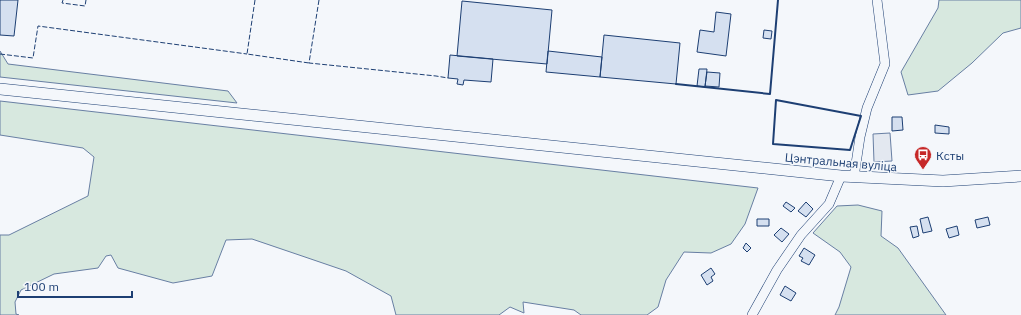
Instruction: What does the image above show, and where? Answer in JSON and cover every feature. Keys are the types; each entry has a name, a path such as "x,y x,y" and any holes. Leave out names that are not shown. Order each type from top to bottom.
{"main road":[{"name":"Цэнтральная вуліца","path":"0,89 841,176 943,181 1021,176"}],"street":[{"path":"854,177 860,137 867,108 886,64 877,0"},
{"path":"752,315 781,264 801,235 829,204 841,176"}],"shaded area":[{"path":"939,0 1021,0 1021,28 1003,33 972,63 938,91 908,95 901,72 938,8"},
{"path":"0,51 8,64 228,91 237,103 0,77"},
{"path":"0,101 758,188 745,224 731,244 711,253 684,252 666,280 658,307 647,315 581,315 574,310 523,302 524,313 510,307 499,315 396,315 391,296 346,271 252,239 226,240 212,276 173,283 118,268 111,255 106,256 98,268 54,274 21,290 15,302 16,314 19,315 0,315 0,235 9,235 88,196 94,157 83,148 0,135"},
{"path":"890,133 892,161 874,162 873,134"},
{"path":"858,205 882,211 881,236 898,248 946,315 835,315 839,307 851,267 840,252 813,233 837,206"}],"building":[{"path":"0,0 18,0 14,36 0,35"},
{"path":"462,1 552,10 547,64 457,56"},
{"path":"716,12 731,14 726,56 697,52 700,30 714,32"},
{"path":"764,30 772,31 771,39 763,38"},
{"path":"604,35 680,43 676,84 600,77"},
{"path":"548,51 602,57 600,77 546,72"},
{"path":"450,55 493,59 491,82 464,80 463,85 457,84 458,79 448,78"},
{"path":"699,69 707,69 705,87 697,86"},
{"path":"707,72 720,73 719,87 705,86"},
{"path":"892,117 902,117 903,130 892,131"},
{"path":"935,125 949,127 949,134 935,133"},
{"path":"786,202 795,208 791,212 783,206"},
{"path":"806,202 813,209 806,217 798,211"},
{"path":"928,217 932,231 923,233 920,219"},
{"path":"988,217 990,225 977,228 975,220"},
{"path":"757,219 769,219 769,226 757,226"},
{"path":"917,226 919,236 913,238 910,227"},
{"path":"957,226 959,235 949,238 946,229"},
{"path":"781,228 789,234 782,242 774,235"},
{"path":"746,243 751,248 747,252 743,248"},
{"path":"804,248 815,255 809,265 801,261 803,258 799,256"},
{"path":"711,268 715,274 711,277 713,281 707,285 701,275"},
{"path":"785,286 796,293 791,301 780,295"}],"fence":[{"path":"63,0 62,3 85,6 86,0"},
{"path":"255,0 247,54 309,63"},
{"path":"319,0 309,63 448,78"},
{"path":"0,54 33,58 38,26 247,54"}],"wall":[{"path":"676,84 770,94 778,0"},
{"path":"776,100 861,116 850,150 773,144 776,100"}],"place":[{"name":"Ксты","path":"923,170"}]}
